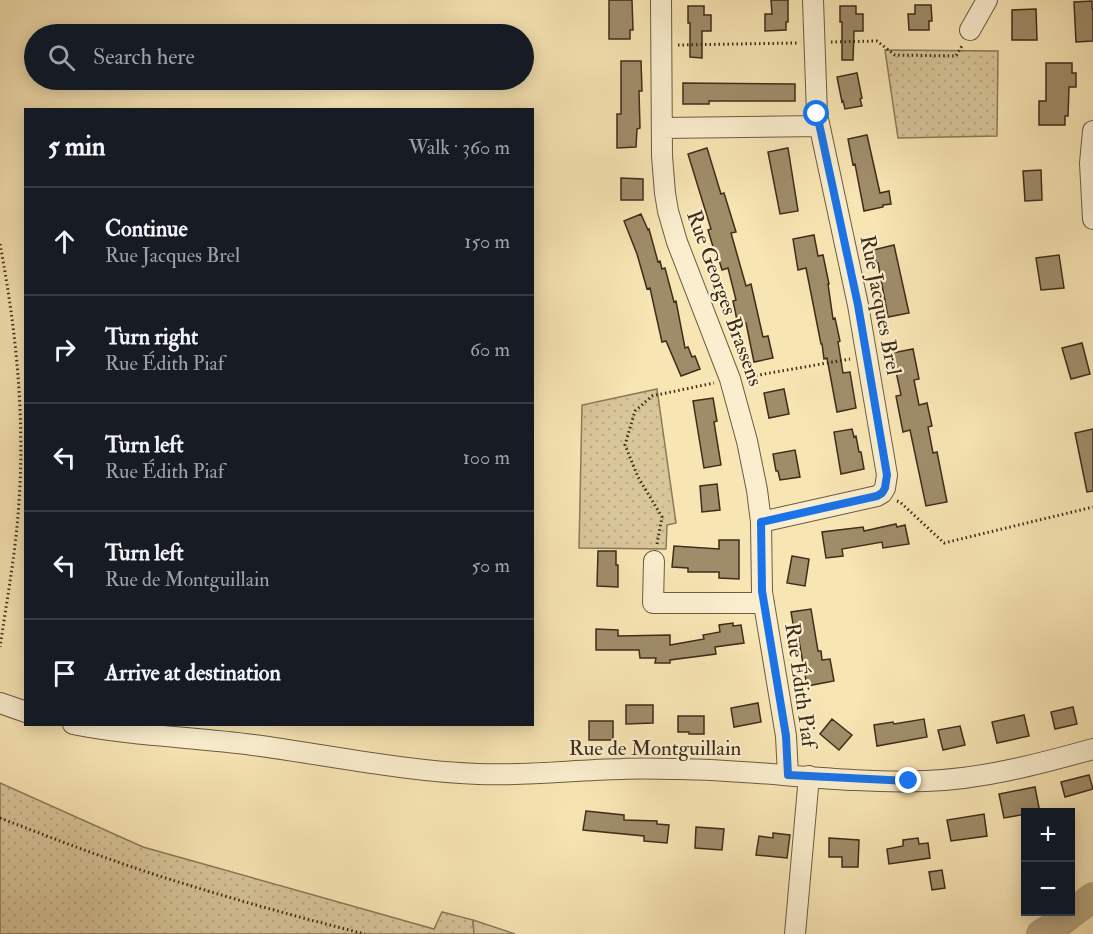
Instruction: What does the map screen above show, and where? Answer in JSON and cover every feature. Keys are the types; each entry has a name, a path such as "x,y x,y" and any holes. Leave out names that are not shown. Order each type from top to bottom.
{"street":[{"name":"Rue Georges Brassens","path":"661,0 663,176 666,202 683,260 730,380 747,441 761,522"},
{"name":"Rue Jacques Brel","path":"813,0 816,102 819,126 851,266 867,356 887,475 882,493"},
{"path":"970,30 987,0"},
{"path":"662,128 819,126"},
{"path":"1093,130 1090,163 1093,219"},
{"path":"761,522 870,498 882,493"},
{"name":"Rue Édith Piaf","path":"761,522 762,591 786,736 788,775"},
{"name":"Rue Édith Piaf","path":"654,561 653,603 764,603"},
{"path":"0,703 24,711"},
{"name":"Rue de Montguillain","path":"87,726 232,742 395,766 500,775 622,769 680,769 889,781 927,781 962,779 1034,765 1093,749"},
{"path":"795,934 809,776"}],"path":[{"path":"0,244 14,328 21,456 17,526 0,647"},
{"path":"654,561 662,518 638,477 625,445 635,411 652,396 867,356"},
{"path":"882,493 900,502 944,543 1093,507"},
{"path":"0,818 171,880 366,934"}],"green space":[{"path":"885,50 998,51 997,136 898,138"},
{"path":"657,389 676,523 667,525 666,549 579,548 582,405"},
{"path":"0,783 143,847 434,929 442,912 473,920 474,934 0,934"},
{"path":"473,920 515,934 474,934"}],"building":[{"path":"609,0 632,0 633,30 630,30 630,39 609,39"},
{"path":"771,0 788,0 786,30 765,31 765,14 772,14"},
{"path":"1092,1 1093,41 1076,42 1074,2"},
{"path":"915,5 931,5 932,21 929,21 929,30 909,30 908,14 915,14"},
{"path":"688,6 704,6 704,15 711,15 711,31 702,31 702,58 690,57"},
{"path":"840,6 856,6 856,14 863,14 863,31 854,31 853,60 842,60"},
{"path":"1036,9 1037,40 1012,40 1012,10"},
{"path":"621,61 641,61 640,128 637,129 636,147 617,148 617,114 621,114"},
{"path":"1046,63 1072,63 1072,73 1076,73 1076,87 1069,87 1068,116 1065,116 1065,125 1039,125 1039,101 1046,101"},
{"path":"857,73 862,106 845,109 837,77"},
{"path":"683,83 795,84 795,101 709,101 709,104 683,104"},
{"path":"867,135 880,193 889,191 891,204 864,211 848,139"},
{"path":"707,148 736,232 731,233 746,286 751,284 763,337 768,336 773,358 754,362 746,323 738,325 733,301 736,300 728,268 722,270 717,260 708,230 711,229 688,154"},
{"path":"788,148 798,211 780,214 768,152"},
{"path":"1041,170 1042,200 1025,201 1023,171"},
{"path":"621,178 643,179 643,200 621,200"},
{"path":"641,214 649,229 658,262 660,261 662,269 665,268 674,302 676,301 685,348 688,347 692,357 695,356 700,369 681,376 666,341 662,342 650,288 647,289 624,221"},
{"path":"814,235 818,256 823,255 833,319 835,318 840,341 838,342 843,373 850,372 856,408 837,412 806,268 798,270 793,239"},
{"path":"894,245 909,313 888,317 878,263 876,263 873,250"},
{"path":"1059,255 1064,288 1041,290 1036,258"},
{"path":"1082,343 1090,374 1071,379 1062,348"},
{"path":"913,349 919,379 914,380 919,405 927,403 932,426 928,427 933,453 937,452 947,502 926,506 910,430 903,432 896,396 901,395 892,353"},
{"path":"784,389 789,414 769,418 764,393"},
{"path":"713,398 717,421 714,422 721,465 704,468 693,401"},
{"path":"852,429 859,452 861,452 864,469 841,474 834,432"},
{"path":"1093,429 1093,491 1087,492 1075,433"},
{"path":"795,450 800,477 780,480 773,454"},
{"path":"717,484 720,510 702,512 700,486"},
{"path":"896,524 897,527 905,525 909,544 883,548 882,542 842,549 843,556 826,558 822,532 863,527 864,531"},
{"path":"719,540 739,540 739,579 719,578 719,572 688,572 688,568 672,567 674,546 719,549"},
{"path":"598,551 616,551 618,587 597,586"},
{"path":"792,556 809,559 805,586 787,583"},
{"path":"811,609 818,651 821,651 822,660 830,659 834,681 807,686 798,635 795,635 791,612"},
{"path":"733,623 733,626 741,625 744,643 715,647 716,654 670,660 670,663 655,663 656,658 640,658 639,650 596,650 596,629 618,630 618,636 670,635 670,645 704,639 703,635 720,632 719,625"},
{"path":"758,703 761,722 734,727 731,708"},
{"path":"626,705 653,705 653,723 626,724"},
{"path":"1073,707 1077,724 1055,729 1051,712"},
{"path":"1024,715 1029,736 997,743 992,722"},
{"path":"678,716 704,716 704,734 678,732"},
{"path":"832,719 852,735 839,750 820,734"},
{"path":"924,719 927,737 877,746 874,725"},
{"path":"589,721 613,721 613,740 589,740"},
{"path":"960,726 965,745 943,750 938,730"},
{"path":"1089,775 1093,789 1065,797 1061,782"},
{"path":"1035,787 1039,808 1021,808 1021,815 1004,818 999,794"},
{"path":"586,811 624,815 624,820 657,821 657,824 669,825 667,843 644,841 644,836 583,830"},
{"path":"984,814 987,836 951,841 947,820"},
{"path":"696,827 724,829 722,850 695,848"},
{"path":"773,833 790,835 787,858 756,855 759,836 773,838"},
{"path":"829,838 859,840 858,867 842,867 842,857 829,857"},
{"path":"918,838 919,844 928,843 930,858 889,864 887,849 903,846 903,840"},
{"path":"942,870 945,888 932,890 929,872"}],"waterway":[{"path":"1041,934 1093,897"}],"route":[{"path":"817,114 851,266 887,475 885,488 877,496 761,522 762,591 786,736 788,775 909,781"}]}
